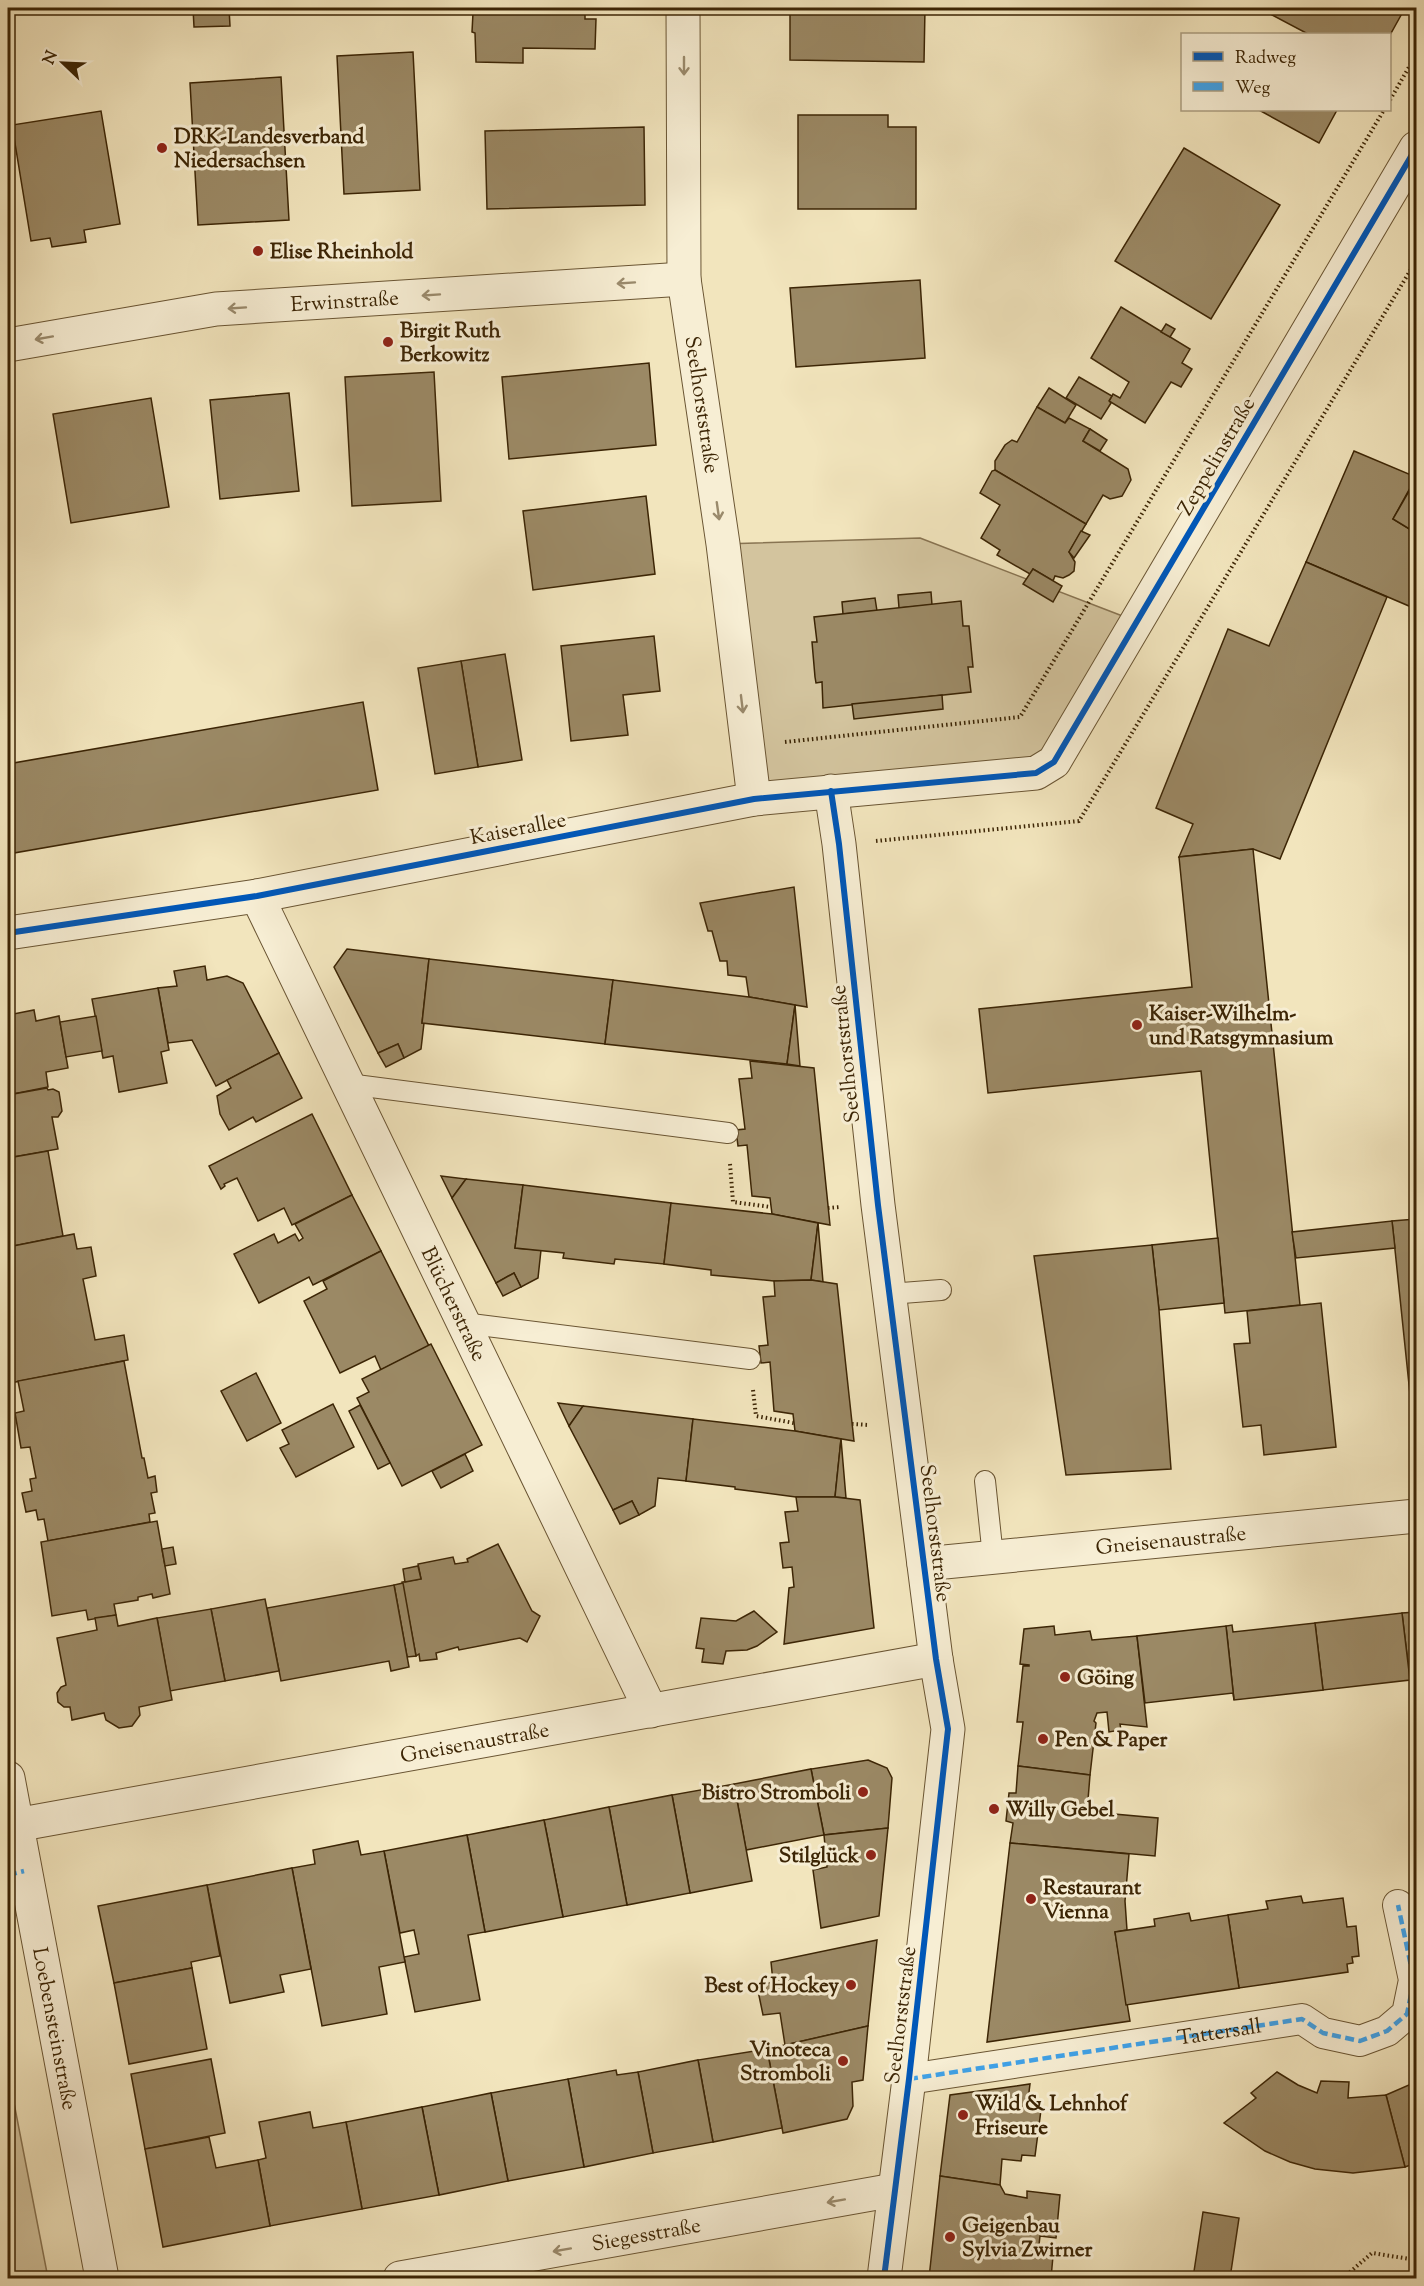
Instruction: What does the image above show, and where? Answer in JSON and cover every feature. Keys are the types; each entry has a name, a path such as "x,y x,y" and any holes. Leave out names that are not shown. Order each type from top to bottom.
{"street":[{"name":"Seelhorststraße","path":"683,8 684,279 723,544 754,799"},
{"name":"Zeppelinstraße","path":"1036,773 1054,762 1416,148"},
{"name":"Erwinstraße","path":"8,345 216,309 684,279"},
{"name":"Kaiserallee","path":"8,933 257,896 754,799 1036,773"},
{"name":"Seelhorststraße","path":"831,791 889,1294 936,1659 948,1729 884,2278"},
{"name":"Blücherstraße","path":"257,896 651,1711"},
{"name":"Gneisenaustraße","path":"924,1564 1416,1516"},
{"name":"Gneisenaustraße","path":"16,1825 936,1659"},
{"name":"Loebensteinstraße","path":"8,1778 102,2278"},
{"name":"Tattersall","path":"909,2079 1302,2019 1323,2033 1360,2041 1387,2031 1407,2014 1414,1980 1398,1905"},
{"name":"Siegesstraße","path":"400,2278 894,2190"}],"lane":[{"path":"348,1084 728,1133"},
{"path":"889,1294 941,1290"},
{"path":"464,1323 750,1359"},
{"path":"985,1481 993,1557"}],"path":[{"path":"1391,97 1416,55"},
{"path":"747,746 1020,717 1383,111"},
{"path":"728,1133 733,1202 771,1207"},
{"path":"750,1359 756,1416 794,1423"},
{"path":"1343,2278 1372,2253 1416,2260"}],"shaded area":[{"path":"920,538 1138,622 1054,762 754,799 723,544"},
{"path":"8,2072 48,2278 8,2278"}],"building":[{"path":"193,8 229,8 230,26 194,27"},
{"path":"477,8 585,8 585,19 596,19 595,49 523,48 523,63 476,62 475,33 472,32 473,13 477,13"},
{"path":"790,8 925,8 924,62 790,60"},
{"path":"1259,8 1405,8 1391,33 1306,33"},
{"path":"413,52 420,190 344,194 337,56"},
{"path":"281,77 289,220 198,225 190,83"},
{"path":"101,111 120,224 84,230 86,242 52,247 50,238 31,241 12,125"},
{"path":"1261,111 1336,111 1319,143"},
{"path":"798,115 888,115 888,127 916,127 916,209 798,209"},
{"path":"644,127 645,205 487,209 485,131"},
{"path":"1184,148 1280,205 1211,319 1115,261"},
{"path":"920,280 925,358 796,367 790,288"},
{"path":"1121,307 1190,349 1182,363 1192,369 1181,387 1171,382 1145,423 1109,401 1113,394 1120,398 1129,382 1091,358"},
{"path":"1166,324 1175,329 1170,337 1161,332"},
{"path":"649,363 656,445 509,459 502,377"},
{"path":"434,372 441,501 352,506 345,377"},
{"path":"1079,377 1112,396 1109,401 1111,403 1101,419 1066,398"},
{"path":"1049,388 1076,405 1065,423 1037,407"},
{"path":"289,393 299,491 220,499 210,400"},
{"path":"151,398 169,507 71,523 53,414"},
{"path":"1037,407 1065,423 1069,418 1090,429 1083,441 1128,469 1131,480 1122,496 1110,499 1103,495 1086,524 995,470 995,461 1005,445 1012,440 1017,442"},
{"path":"1090,429 1107,440 1100,451 1083,441"},
{"path":"1354,451 1416,477 1393,519 1416,533 1416,609 1306,562"},
{"path":"995,470 1086,524 1069,552 1075,562 1074,571 1069,575 1063,578 1055,576 1053,581 1033,569 1030,574 997,555 1000,550 981,538 1000,505 980,493 992,471"},
{"path":"1416,479 1416,533 1393,519"},
{"path":"646,496 655,574 533,590 523,511"},
{"path":"1081,531 1090,535 1074,558 1069,552"},
{"path":"1306,562 1387,597 1280,859 1253,849 1179,857 1193,824 1156,808 1228,629 1269,646"},
{"path":"1033,569 1062,586 1053,602 1023,584"},
{"path":"931,592 932,605 899,608 898,595"},
{"path":"875,598 877,611 843,614 842,602"},
{"path":"961,601 963,626 969,626 973,667 968,667 971,692 823,708 822,682 816,683 815,677 812,642 817,642 814,617"},
{"path":"654,636 660,691 623,695 628,735 571,741 561,646"},
{"path":"8,642 13,677 8,678"},
{"path":"505,654 522,760 478,767 461,661"},
{"path":"461,661 478,767 435,774 418,668"},
{"path":"942,695 943,709 854,719 852,704"},
{"path":"363,702 378,790 8,854 8,764"},
{"path":"1253,849 1300,1305 1225,1313 1201,1071 988,1093 979,1009 1192,987 1179,857"},
{"path":"794,887 807,1007 749,997 746,977 728,975 727,961 720,961 712,931 708,931 700,903"},
{"path":"347,949 429,959 421,1049 404,1058 398,1044 378,1053 334,967"},
{"path":"429,959 613,980 605,1044 422,1023"},
{"path":"205,966 207,980 227,976 243,983 279,1053 216,1086 192,1040 168,1043 158,988 177,986 174,971"},
{"path":"613,980 795,1005 787,1064 605,1044"},
{"path":"158,988 169,1050 161,1052 167,1083 119,1092 113,1056 103,1058 92,999"},
{"path":"795,1005 800,1066 787,1064"},
{"path":"34,1010 36,1021 59,1016 68,1068 46,1072 48,1087 8,1095 8,1015"},
{"path":"96,1016 102,1051 66,1057 60,1022"},
{"path":"398,1044 404,1058 386,1067 378,1053"},
{"path":"279,1053 302,1098 256,1122 253,1117 229,1130 220,1114 217,1096 231,1088 227,1080"},
{"path":"750,1061 814,1068 830,1225 772,1214 770,1198 752,1196 747,1145 738,1146 736,1130 745,1129 739,1079 752,1078"},
{"path":"47,1088 59,1092 62,1111 58,1117 52,1117 58,1149 8,1158 8,1095"},
{"path":"312,1114 352,1195 292,1225 284,1208 258,1221 237,1178 224,1184 225,1186 221,1189 209,1166"},
{"path":"48,1151 63,1236 8,1247 8,1158"},
{"path":"441,1176 466,1179 452,1198"},
{"path":"466,1179 523,1185 515,1248 541,1250 538,1278 521,1287 514,1273 496,1283 452,1198"},
{"path":"523,1185 671,1203 664,1264 615,1259 614,1264 563,1258 564,1253 515,1248"},
{"path":"352,1195 381,1251 313,1285 309,1277 259,1303 234,1254 274,1234 278,1243 295,1234 299,1241 303,1238 295,1224"},
{"path":"671,1203 772,1214 818,1223 811,1280 774,1281 711,1275 711,1270 664,1264"},
{"path":"1416,1219 1416,1423 1413,1423 1392,1221"},
{"path":"1392,1221 1395,1248 1296,1258 1292,1232"},
{"path":"818,1223 823,1282 811,1280"},
{"path":"74,1234 77,1249 91,1247 96,1276 83,1279 95,1340 124,1335 128,1360 10,1383 8,1370 8,1247"},
{"path":"1218,1238 1224,1303 1159,1310 1152,1245"},
{"path":"1152,1245 1171,1469 1066,1475 1034,1256"},
{"path":"381,1251 429,1346 381,1370 375,1356 340,1373 304,1301 327,1289 323,1281"},
{"path":"514,1273 521,1287 503,1296 496,1283"},
{"path":"811,1280 837,1284 854,1441 795,1431 793,1414 774,1411 770,1362 761,1363 759,1346 768,1345 763,1297 775,1296 774,1281"},
{"path":"1321,1303 1336,1447 1264,1455 1261,1425 1243,1427 1234,1344 1250,1343 1247,1311"},
{"path":"431,1344 482,1445 402,1486 357,1398 369,1392 362,1379"},
{"path":"124,1361 142,1458 144,1458 148,1478 155,1476 157,1492 151,1493 155,1513 149,1514 150,1522 48,1541 44,1519 38,1520 36,1510 26,1512 22,1493 32,1491 30,1479 36,1478 30,1447 21,1448 15,1413 24,1411 18,1381"},
{"path":"256,1373 281,1423 247,1441 221,1391"},
{"path":"558,1403 583,1406 569,1426"},
{"path":"333,1404 354,1447 296,1477 280,1448 289,1444 282,1430"},
{"path":"360,1405 390,1463 378,1469 349,1411"},
{"path":"583,1406 693,1419 686,1481 658,1478 655,1506 639,1515 632,1501 613,1510 569,1426"},
{"path":"693,1419 841,1439 835,1497 796,1497 686,1481"},
{"path":"841,1439 846,1498 835,1497"},
{"path":"465,1454 473,1471 441,1488 432,1471"},
{"path":"796,1497 835,1497 860,1500 874,1628 784,1644 789,1588 794,1587 792,1567 783,1568 780,1543 789,1542 785,1512 798,1511"},
{"path":"632,1501 639,1515 620,1524 613,1510"},
{"path":"157,1521 170,1594 153,1598 152,1594 138,1597 138,1600 114,1604 116,1615 88,1620 86,1610 52,1616 41,1542"},
{"path":"498,1544 532,1611 540,1616 527,1642 520,1638 459,1650 458,1647 436,1653 437,1659 420,1661 419,1654 416,1656 402,1582 421,1579 418,1564 453,1557 455,1564 468,1562 467,1559"},
{"path":"173,1547 176,1564 165,1566 162,1549"},
{"path":"418,1566 421,1579 405,1582 403,1569"},
{"path":"403,1583 416,1656 407,1657 394,1585"},
{"path":"394,1585 409,1667 391,1671 389,1661 281,1681 267,1608"},
{"path":"265,1599 279,1671 225,1681 211,1609"},
{"path":"211,1609 225,1681 170,1691 157,1618"},
{"path":"754,1611 777,1632 747,1650 726,1651 723,1664 702,1662 704,1649 696,1648 701,1618 736,1621"},
{"path":"1416,1612 1416,1679 1410,1680 1402,1613"},
{"path":"1402,1613 1410,1680 1323,1690 1315,1623"},
{"path":"116,1615 118,1626 157,1618 172,1700 139,1707 140,1715 132,1726 119,1728 106,1720 104,1713 72,1720 70,1707 64,1707 58,1702 57,1693 61,1687 66,1685 57,1638 97,1630 95,1618"},
{"path":"1315,1623 1323,1690 1234,1700 1226,1626 1232,1625 1233,1632"},
{"path":"1054,1626 1055,1635 1090,1631 1092,1640 1137,1636 1147,1727 1120,1724 1121,1730 1109,1732 1107,1712 1097,1713 1094,1721 1096,1723 1090,1775 1018,1766 1023,1722 1017,1722 1023,1666 1029,1666 1020,1664 1024,1629"},
{"path":"1226,1626 1234,1700 1233,1693 1145,1703 1137,1636"},
{"path":"868,1760 887,1768 892,1778 888,1828 824,1835 811,1769"},
{"path":"1018,1766 1090,1775 1088,1800 1092,1812 1158,1818 1155,1856 1010,1843 1013,1823 1006,1821 1009,1793 1016,1793"},
{"path":"811,1769 824,1835 746,1850 734,1784"},
{"path":"734,1784 752,1881 690,1893 672,1795"},
{"path":"672,1795 690,1893 627,1905 609,1807"},
{"path":"609,1807 627,1905 563,1917 544,1820"},
{"path":"544,1820 563,1917 485,1932 467,1835"},
{"path":"888,1828 879,1916 821,1928 813,1870 827,1867 824,1835"},
{"path":"467,1835 485,1932 468,1935 480,2000 415,2012 404,1957 419,1954 414,1930 400,1933 384,1851"},
{"path":"358,1841 361,1855 384,1851 405,1962 379,1967 387,2014 322,2026 292,1868 315,1864 313,1850"},
{"path":"1010,1843 1129,1854 1125,1901 1127,1930 1115,1932 1130,2021 987,2042"},
{"path":"292,1868 311,1969 280,1975 284,1992 230,2003 207,1885"},
{"path":"207,1885 220,1956 191,1962 192,1968 114,1983 98,1906"},
{"path":"1301,1896 1303,1903 1343,1898 1347,1927 1356,1926 1359,1956 1352,1957 1353,1963 1347,1964 1348,1972 1239,1988 1228,1915 1268,1909 1266,1901"},
{"path":"1189,1913 1191,1921 1228,1915 1239,1988 1126,2005 1115,1932 1155,1926 1154,1919"},
{"path":"877,1940 868,2026 785,2045 780,2013 763,2015 757,1986 773,1982 771,1962"},
{"path":"192,1968 207,2049 129,2064 114,1983"},
{"path":"868,2026 863,2080 852,2082 853,2106 847,2119 783,2133 767,2049"},
{"path":"767,2049 782,2128 713,2142 698,2060"},
{"path":"211,2059 225,2133 145,2149 131,2074"},
{"path":"698,2060 713,2142 653,2153 638,2072"},
{"path":"1416,2064 1416,2082 1410,2071"},
{"path":"616,2070 617,2075 638,2072 653,2153 584,2167 568,2079"},
{"path":"1277,2072 1317,2093 1321,2081 1349,2082 1348,2098 1386,2095 1405,2167 1353,2173 1315,2169 1290,2162 1265,2151 1224,2123 1256,2098 1251,2093"},
{"path":"568,2079 584,2167 508,2181 491,2093"},
{"path":"1416,2082 1416,2163 1405,2167 1386,2095"},
{"path":"1030,2084 1027,2108 1041,2110 1035,2156 1022,2155 1021,2161 1002,2159 1000,2185 940,2176 950,2095"},
{"path":"491,2093 508,2181 439,2195 422,2107"},
{"path":"422,2107 439,2195 362,2209 346,2122"},
{"path":"310,2112 313,2128 346,2122 362,2209 270,2226 258,2160 266,2158 259,2122"},
{"path":"209,2137 216,2168 258,2160 270,2226 163,2247 145,2149"},
{"path":"940,2176 1000,2185 1005,2194 1027,2198 1027,2191 1060,2195 1056,2238 1040,2236 1038,2254 1053,2256 1051,2278 929,2278"},
{"path":"1203,2212 1239,2218 1230,2278 1193,2278"}],"marked path":[{"path":"8,1875 24,1871"},
{"path":"909,2079 1302,2019 1323,2033 1360,2041 1387,2031 1407,2014 1414,1980 1398,1905"}],"cycle path":[{"path":"8,933 257,896 754,799 1036,773 1054,762 1416,148"},
{"path":"831,791 839,844 878,1205 936,1659 948,1729 884,2278"}],"place":[{"name":"DRK-Landesverband Niedersachsen","path":"162,148"},
{"name":"Elise Rheinhold","path":"258,251"},
{"name":"Birgit Ruth Berkowitz","path":"388,342"},
{"name":"Kaiser-Wilhelm- und Ratsgymnasium","path":"1137,1025"},
{"name":"Göing","path":"1065,1677"},
{"name":"Pen & Paper","path":"1043,1739"},
{"name":"Bistro Stromboli","path":"863,1792"},
{"name":"Willy Gebel","path":"994,1809"},
{"name":"Stilglück","path":"871,1855"},
{"name":"Restaurant Vienna","path":"1031,1899"},
{"name":"Best of Hockey","path":"851,1985"},
{"name":"Vinoteca Stromboli","path":"843,2061"},
{"name":"Wild & Lehnhof Friseure","path":"963,2115"},
{"name":"Geigenbau Sylvia Zwirner","path":"950,2237"}]}
